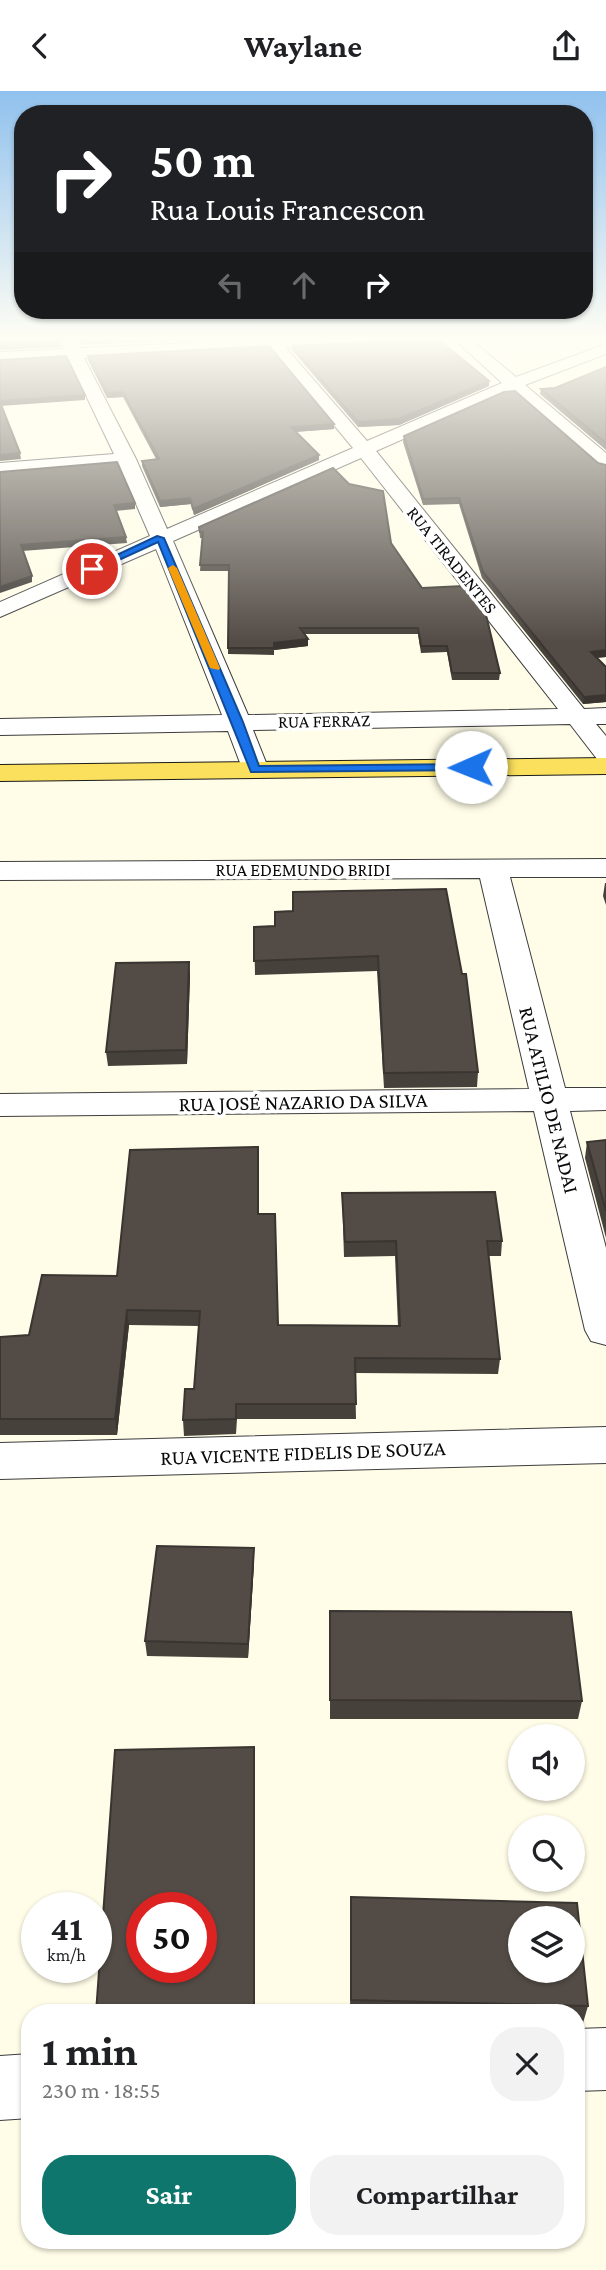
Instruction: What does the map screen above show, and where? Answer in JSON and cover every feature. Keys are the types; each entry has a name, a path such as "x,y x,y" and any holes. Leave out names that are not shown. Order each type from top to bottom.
{"main road":[{"path":"0,773 606,766"}],"street":[{"path":"117,439 238,722 255,770"},
{"name":"RUA TIRADENTES","path":"355,439 606,753"},
{"path":"0,610 390,439"},
{"path":"577,439 606,463"},
{"path":"0,469 127,459"},
{"name":"RUA FERRAZ","path":"0,727 606,716"},
{"name":"RUA EDEMUNDO BRIDI","path":"0,871 606,868"},
{"name":"RUA ATILIO DE NADAI","path":"493,869 606,1330"},
{"name":"RUA JOSÉ NAZARIO DA SILVA","path":"0,1105 606,1099"},
{"name":"RUA VICENTE FIDELIS DE SOUZA","path":"0,1461 606,1445"},
{"path":"585,2060 606,2059"},
{"path":"0,2088 21,2087"}],"building":[{"path":"0,439 14,439 20,453 0,455"},
{"path":"148,439 303,439 319,455 193,509 190,498 160,501 142,461 159,459"},
{"path":"405,439 570,439 598,463 606,465 606,650 591,652 606,667 606,695 584,697 483,572 459,498 423,499"},
{"path":"117,462 135,503 114,505 126,537 21,545 32,576 0,587 0,472"},
{"path":"333,468 349,484 383,491 391,543 422,588 463,586 486,615 500,673 452,673 447,646 421,646 418,628 300,628 308,639 274,643 274,648 228,648 229,565 200,565 203,532 200,532 199,527"},
{"path":"446,889 462,974 466,974 478,1072 384,1073 378,956 254,961 254,927 275,926 275,912 293,911 293,892"},
{"path":"189,962 186,1050 106,1052 116,963"},
{"path":"606,1140 606,1211 587,1142"},
{"path":"258,1147 258,1214 275,1214 278,1325 400,1326 396,1241 345,1242 342,1193 495,1192 502,1241 487,1241 500,1359 355,1358 356,1404 236,1404 236,1419 183,1420 185,1389 194,1389 200,1311 127,1310 115,1419 0,1419 0,1337 29,1335 42,1275 117,1276 130,1150"},
{"path":"157,1546 254,1548 248,1644 145,1641"},
{"path":"330,1611 571,1612 582,1701 330,1700"},
{"path":"254,1747 254,2004 97,2004 98,1983 112,1983 112,1892 105,1892 115,1750"},
{"path":"351,1897 577,1903 577,1906 508,1906 508,1983 585,1983 585,1978 588,2006 351,2000"}],"slow traffic":[{"path":"173,568 215,668"}],"route":[{"path":"92,569 160,538 238,722 255,770 471,767"}]}
